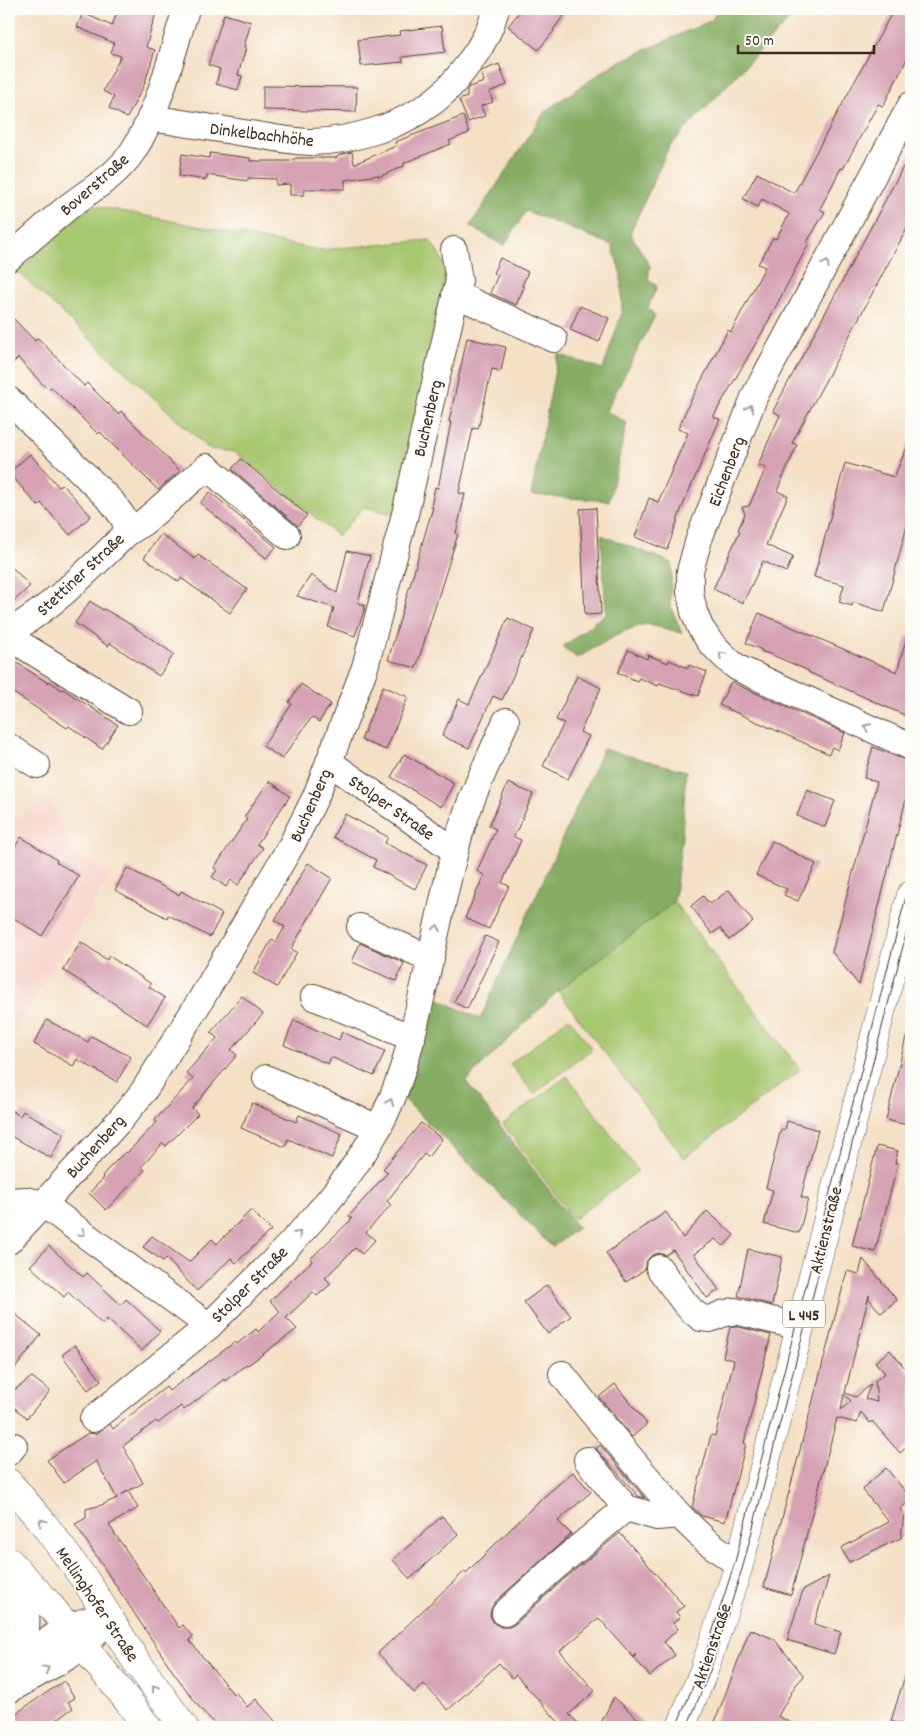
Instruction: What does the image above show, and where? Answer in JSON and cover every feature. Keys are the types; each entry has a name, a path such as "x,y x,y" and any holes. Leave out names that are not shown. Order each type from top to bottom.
{"main road":[{"name":"Aktienstraße","path":"681,1727 704,1670 739,1565 911,895"},
{"name":"Mellinghofer Straße","path":"9,1483 43,1523 88,1584 134,1658 184,1727"},
{"name":"Mellinghofer Straße","path":"16,1568 75,1636 147,1727"},
{"path":"41,1596 58,1597 71,1595 88,1584"}],"street":[{"name":"Boverstraße","path":"9,258 67,208 114,172 133,151 150,118 186,9"},
{"name":"Dinkelbachhöhe","path":"150,118 294,141 326,141 359,136 406,118 425,108 444,93 477,52 492,22 496,9"},
{"name":"Eichenberg","path":"911,104 753,400 699,539 690,571 690,592 694,612 700,627 710,642 738,668 911,747"},
{"name":"Buchenberg","path":"9,1241 121,1119 143,1092 200,1001 300,831 316,796 365,667 405,514 459,280 454,250"},
{"path":"456,294 554,340"},
{"name":"Stettiner Straße","path":"9,400 112,502 125,520 127,533 59,598 33,618 9,632"},
{"path":"127,533 144,522 207,468 287,536"},
{"path":"9,637 129,711"},
{"name":"Stolper Straße","path":"43,1204 209,1326 284,1250 321,1209 353,1167 378,1128 394,1092 412,1038 464,818 506,721"},
{"path":"9,747 36,765"},
{"name":"Stolper Straße","path":"329,762 454,854"},
{"path":"360,927 431,959"},
{"path":"314,997 412,1038"},
{"path":"266,1078 378,1128"},
{"path":"9,1200 25,1200 43,1204"},
{"path":"660,1268 684,1302 701,1318 710,1318 735,1312 800,1327"},
{"path":"93,1419 209,1326"},
{"path":"562,1374 679,1515 705,1540 739,1565"},
{"path":"587,1460 626,1508 657,1517 679,1515"},
{"path":"505,1613 554,1568 626,1508"},
{"path":"15,1663 26,1641 28,1622 16,1568"},
{"path":"15,1663 75,1636 108,1616"},
{"path":"9,1690 67,1657 75,1636"}],"shaded area":[{"path":"48,799 75,855 112,872 9,1041 9,823"}],"green space":[{"path":"718,9 799,9 669,147 630,233 650,266 648,280 657,286 648,308 655,316 606,411 627,423 609,501 531,495 558,354 603,369 622,312 621,274 612,245 526,211 504,246 470,226 545,111 614,64 712,20"},
{"path":"91,205 318,250 430,240 446,266 435,348 397,515 364,507 338,536 235,452 209,449 17,271"},
{"path":"601,535 672,563 670,605 682,633 646,624 624,631 577,658 563,647 606,613"},
{"path":"603,749 686,771 682,836 674,902 558,991 466,1081 578,1228 552,1247 404,1099 433,996 480,1019"},
{"path":"674,902 800,1070 684,1158 558,991"},
{"path":"569,1018 592,1049 534,1094 510,1064"},
{"path":"567,1076 638,1171 574,1219 503,1124"}],"building":[{"path":"118,9 157,9 146,47 155,50 144,85 127,118 109,108 114,97 103,91 121,56 111,53 114,43 77,27 83,13 112,26"},
{"path":"522,9 568,9 554,31 538,50 508,26"},
{"path":"894,9 911,9 911,51 883,106 878,104 843,169 841,168 820,209 825,212 807,242 809,243 763,331 713,417 720,419 681,510 667,550 635,537 649,498 658,502 688,433 678,429 688,406 728,330 731,332 765,267 758,264 773,238 776,239 789,214 762,199 758,207 743,199 757,173 794,193"},
{"path":"224,14 251,22 238,75 242,76 238,90 216,84 220,69 208,65"},
{"path":"442,26 445,52 402,57 403,62 361,66 358,40 400,35 399,31"},
{"path":"499,64 507,85 489,92 493,102 481,106 485,116 468,122 459,100 467,97 469,87 484,82 481,71"},
{"path":"263,86 357,87 356,112 263,110"},
{"path":"463,116 469,133 449,141 451,144 404,163 404,166 379,177 378,175 345,180 345,189 304,189 304,195 290,195 290,184 276,185 276,179 248,178 248,181 207,175 206,180 179,176 182,154 209,158 210,153 250,158 250,161 291,161 296,158 336,158 339,155 352,152 354,164 396,146 395,142"},
{"path":"911,152 911,221 792,443 797,445 777,491 788,496 766,545 793,557 786,572 763,561 743,603 713,589 740,531 738,530 745,514 742,507 749,506 766,468 758,465 780,415 773,411"},
{"path":"500,258 528,272 516,305 490,293 498,275 493,273"},
{"path":"580,306 609,318 599,342 570,330"},
{"path":"9,314 35,341 38,338 84,386 87,383 118,414 121,411 180,471 158,490 100,432 98,434 51,387 48,390 18,358 9,367"},
{"path":"467,338 506,347 501,371 492,369 478,429 473,428 459,493 465,494 456,533 458,534 416,668 388,660 433,507 431,507 435,487 438,488 451,422 449,422"},
{"path":"911,438 911,511 884,612 853,602 852,606 839,602 844,585 814,577 845,463 894,477"},
{"path":"30,454 59,487 62,484 91,516 70,535 41,503 38,506 9,473"},
{"path":"241,459 307,515 298,526 232,469"},
{"path":"210,492 276,547 266,558 200,503"},
{"path":"596,508 601,614 585,615 580,509"},
{"path":"161,534 195,559 198,555 247,589 230,613 181,578 179,582 144,558"},
{"path":"347,551 370,556 358,603 365,605 364,611 355,636 328,627 334,608 297,596 311,575 337,593"},
{"path":"9,564 30,586 9,606"},
{"path":"90,601 125,621 174,654 159,676 110,643 108,646 75,623"},
{"path":"759,613 897,672 907,636 911,637 911,718 809,671 762,652 762,650 746,643"},
{"path":"508,618 534,630 502,700 493,696 469,748 442,736 459,699 469,704"},
{"path":"628,650 647,659 648,655 668,663 669,660 688,668 689,665 707,672 698,696 659,683 658,686 639,678 637,681 618,673"},
{"path":"14,661 48,683 49,681 63,689 118,725 102,749 69,726 67,728 9,690 9,668"},
{"path":"577,676 601,688 580,732 589,736 568,779 543,766 564,723 556,720"},
{"path":"731,682 845,733 838,750 832,747 829,754 719,705"},
{"path":"301,684 331,704 319,722 312,717 282,759 263,746 292,704 289,702"},
{"path":"383,686 408,697 386,750 361,740"},
{"path":"873,747 907,761 911,766 911,779 859,985 832,952 877,782 864,778"},
{"path":"404,754 454,783 441,807 391,777"},
{"path":"269,781 290,796 257,844 263,848 238,885 231,880 226,887 212,877 217,870 214,868 247,819 244,817"},
{"path":"508,783 533,794 514,837 521,840 502,883 509,886 489,929 465,918 484,875 477,871 496,829 489,826"},
{"path":"807,790 835,801 825,827 797,816"},
{"path":"345,814 388,837 385,843 427,865 415,889 373,867 376,860 333,837"},
{"path":"21,837 79,876 42,936 9,915 9,857"},
{"path":"772,841 816,864 798,901 784,895 787,889 756,875"},
{"path":"308,863 332,878 291,949 297,952 277,987 253,973 272,939 276,942 285,927 275,920"},
{"path":"127,868 179,895 181,891 222,914 210,937 168,915 167,918 115,890"},
{"path":"729,890 753,922 729,940 720,928 712,934 691,906 703,896 710,904"},
{"path":"485,936 499,942 467,1009 454,1002"},
{"path":"81,942 107,960 109,956 141,977 151,984 149,987 165,998 147,1025 63,970"},
{"path":"360,943 404,963 396,981 352,962"},
{"path":"242,996 263,1014 231,1050 237,1055 192,1108 198,1114 166,1146 163,1143 141,1167 145,1170 106,1210 89,1193 104,1178 102,1176 108,1169 125,1152 127,1153 157,1122 155,1120 193,1079 186,1073 217,1038 211,1032"},
{"path":"47,1020 88,1042 91,1036 131,1057 117,1082 77,1059 73,1066 34,1044"},
{"path":"294,1020 339,1040 342,1032 385,1051 374,1076 331,1057 328,1064 284,1045"},
{"path":"906,1037 911,1037 911,1126 886,1120"},
{"path":"252,1103 296,1122 299,1115 342,1134 332,1158 288,1139 285,1147 241,1128"},
{"path":"9,1109 20,1116 23,1111 64,1134 51,1158 9,1135"},
{"path":"787,1121 818,1130 801,1197 808,1199 799,1233 764,1224 773,1190 766,1188 781,1129 785,1130"},
{"path":"421,1123 442,1139 428,1157 424,1154 387,1201 391,1205 366,1232 375,1240 362,1254 355,1248 325,1278 331,1284 317,1296 313,1292 286,1318 297,1329 225,1381 224,1379 184,1410 181,1406 158,1423 156,1421 123,1446 143,1483 128,1491 138,1508 109,1525 179,1628 183,1625 193,1637 189,1640 234,1695 236,1693 247,1707 256,1699 280,1727 218,1727 199,1707 174,1673 75,1524 86,1518 86,1509 102,1505 117,1498 96,1461 64,1483 47,1460 88,1433 96,1434 110,1424 113,1429 166,1387 169,1391 235,1342 237,1344 256,1329 258,1332 280,1311 270,1301 352,1219 349,1216 388,1172 383,1169"},
{"path":"877,1146 898,1151 895,1163 898,1163 875,1252 852,1246"},
{"path":"251,1210 271,1230 236,1263 231,1258 197,1291 166,1258 163,1261 143,1247 152,1236 189,1262 212,1239 217,1244"},
{"path":"707,1211 734,1235 724,1246 715,1239 694,1254 719,1290 707,1298 673,1250 666,1255 658,1253 651,1256 646,1262 644,1270 626,1282 606,1253 666,1212 683,1238"},
{"path":"49,1246 83,1277 87,1273 121,1305 126,1299 160,1331 142,1351 107,1319 102,1324 68,1292 64,1297 30,1266"},
{"path":"748,1249 782,1257 772,1305 738,1296"},
{"path":"863,1259 897,1300 881,1313 869,1299 869,1295 845,1393 856,1397 871,1384 865,1399 877,1402 875,1381 885,1373 875,1362 890,1350 911,1375 911,1443 900,1453 872,1421 870,1423 861,1412 857,1423 837,1418 791,1595 764,1587 847,1271 859,1274","holes":["844,1394 851,1401 841,1410"]},
{"path":"547,1285 571,1316 548,1334 524,1302"},
{"path":"9,1309 41,1335 9,1376"},
{"path":"735,1326 771,1335 744,1443 746,1444 725,1522 702,1516 692,1507 711,1435 715,1436 734,1360 723,1357 730,1327"},
{"path":"75,1345 101,1380 88,1390 62,1355"},
{"path":"32,1377 50,1391 27,1418 9,1403 9,1394"},
{"path":"615,1384 647,1424 632,1437 599,1397"},
{"path":"600,1445 645,1498 638,1496 596,1449"},
{"path":"886,1468 911,1498 900,1509 904,1514 901,1538 849,1562 841,1548 889,1522 862,1489"},
{"path":"573,1472 591,1492 558,1521 571,1534 495,1602 490,1616 494,1623 501,1627 509,1627 515,1624 564,1579 620,1533 684,1606 676,1612 680,1617 673,1623 678,1629 664,1642 675,1655 650,1676 634,1658 636,1654 633,1657 599,1618 560,1651 595,1691 569,1714 582,1727 563,1727 516,1675 512,1678 499,1663 448,1710 424,1684 414,1693 378,1653 465,1571 466,1573 539,1501"},
{"path":"442,1516 458,1534 410,1579 393,1560"},
{"path":"829,1576 814,1624 841,1632 834,1654 787,1640 803,1590"},
{"path":"750,1629 774,1639 804,1676 795,1686 778,1716 798,1727 713,1727"},
{"path":"908,1666 911,1667 911,1727 891,1721"},
{"path":"64,1681 75,1698 68,1702 73,1708 46,1727 9,1727 9,1718"},
{"path":"614,1697 647,1727 599,1727"}],"tram line":[{"path":"676,1727 701,1667 735,1562 911,877"},
{"path":"687,1727 710,1671 743,1566 911,915"}]}
